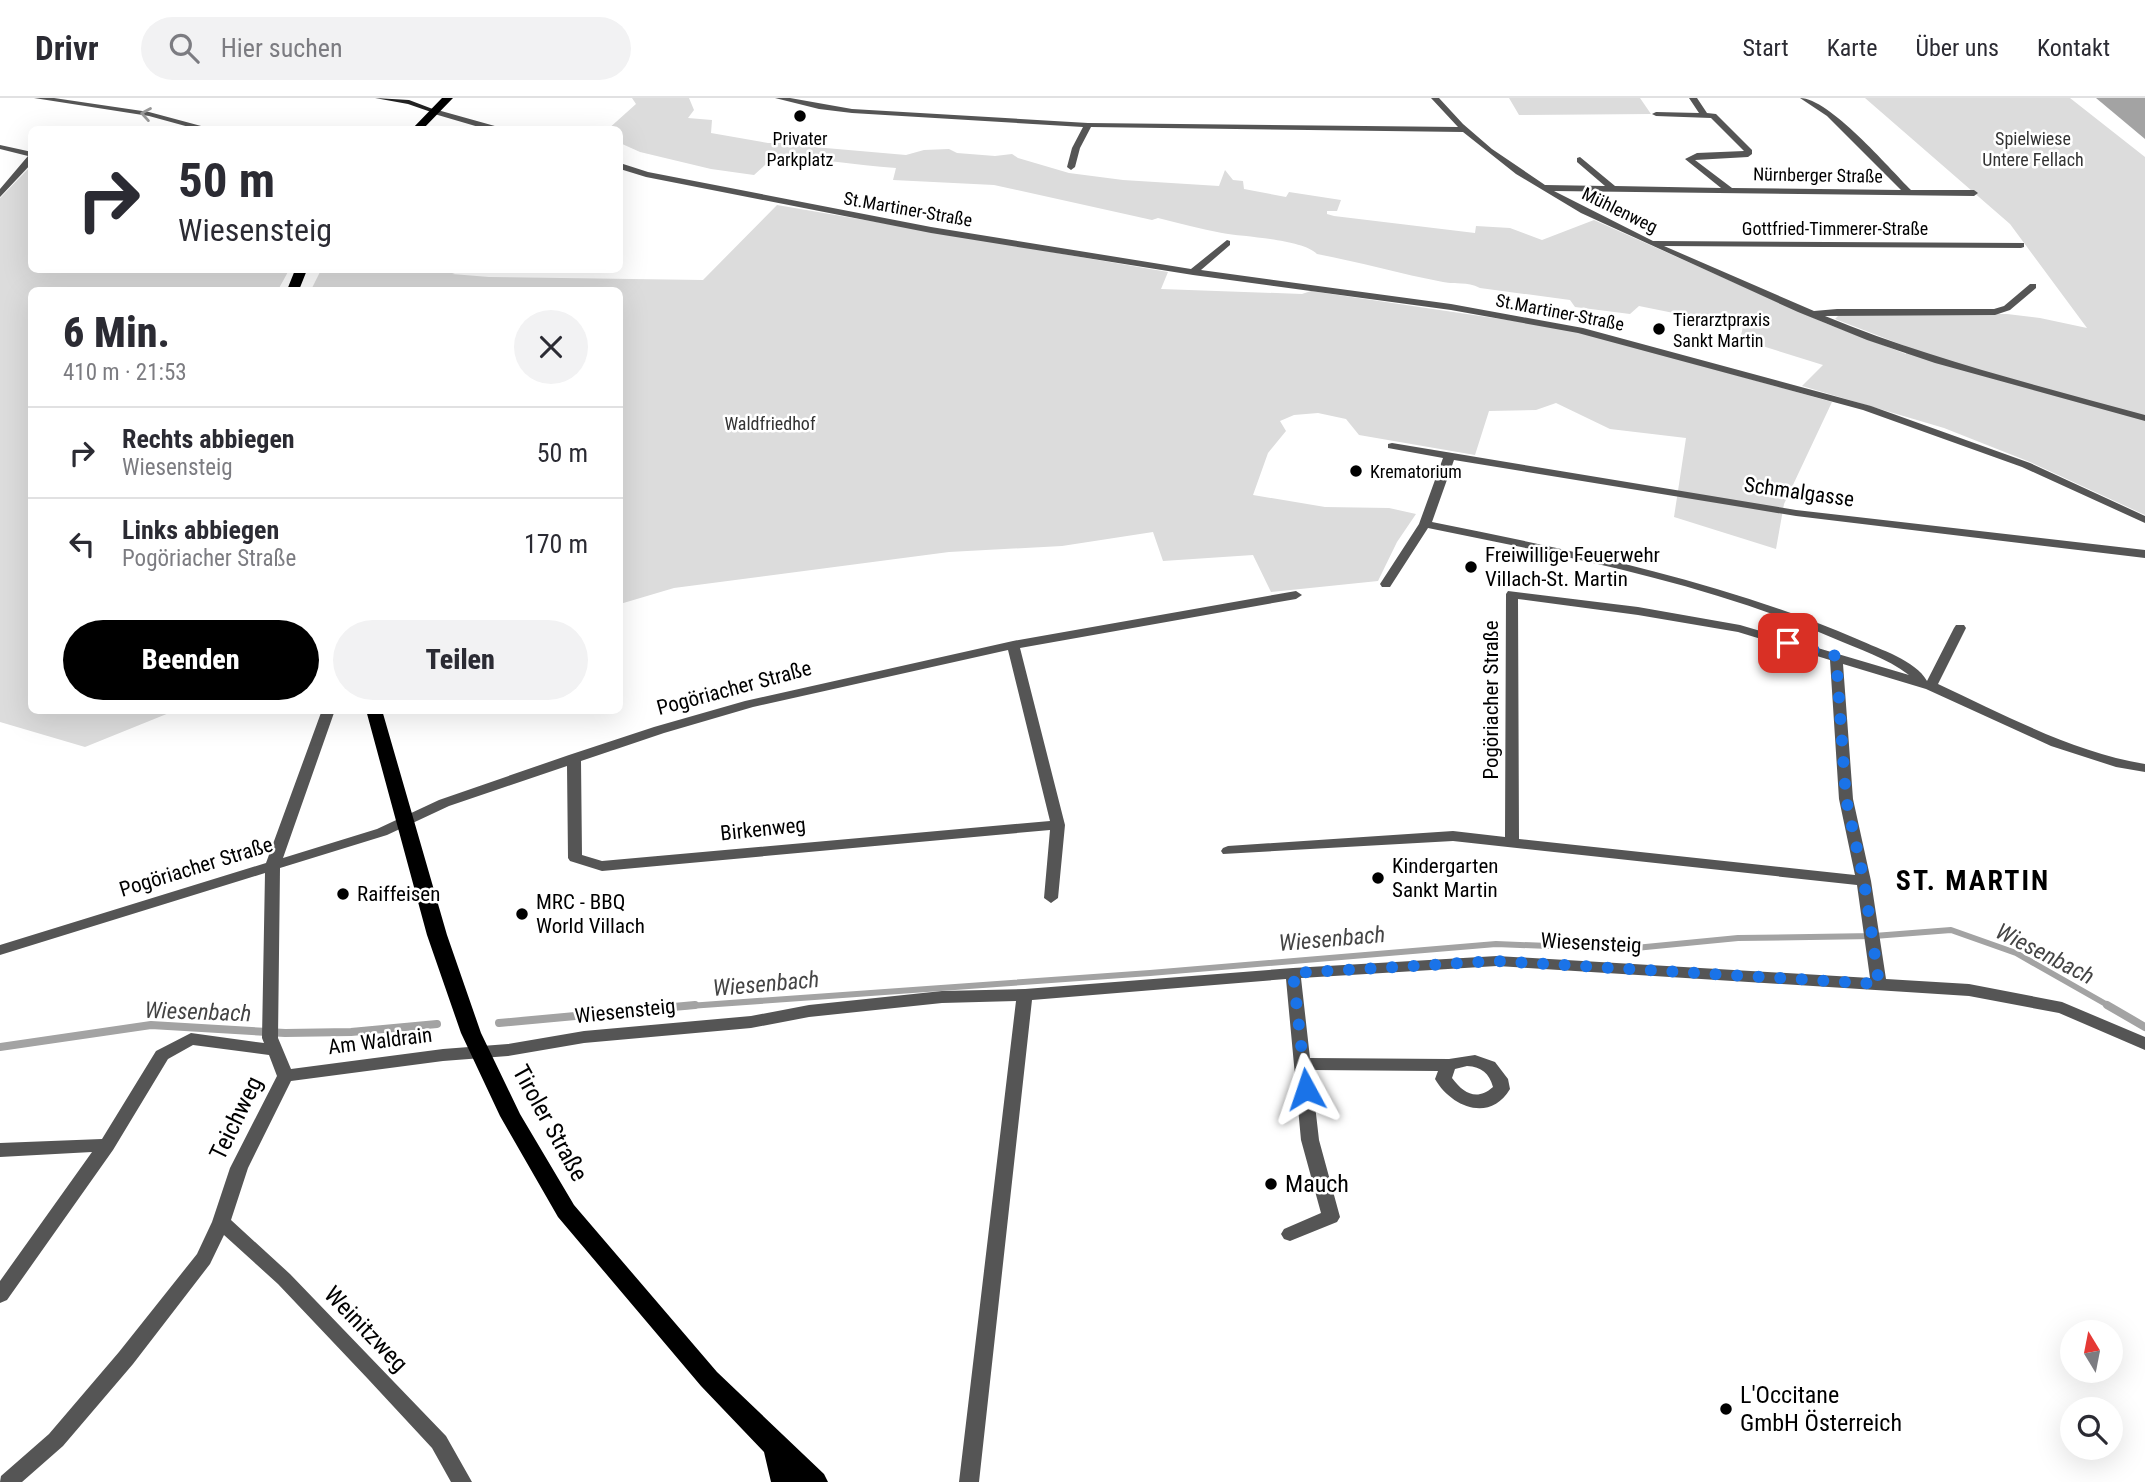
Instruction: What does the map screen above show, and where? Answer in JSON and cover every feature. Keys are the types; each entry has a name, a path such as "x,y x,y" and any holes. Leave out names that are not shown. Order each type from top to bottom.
{"main road":[{"path":"379,98 409,102 434,111"},
{"path":"420,126 448,98"},
{"name":"Tiroler Straße","path":"375,714 437,935 480,1053 511,1116 566,1211 709,1379 815,1482"},
{"path":"776,1447 781,1477 785,1482"}],"street":[{"path":"38,98 149,114 196,126"},
{"path":"779,98 852,111 1088,125 1463,130"},
{"name":"Mühlenweg","path":"1435,98 1463,130 1544,188 1649,243 1872,338 1935,359 2145,418"},
{"name":"Nürnberger Straße","path":"1693,98 1704,115 1719,119 1748,150 1748,153 1697,156 1689,159 1728,188"},
{"name":"Nürnberger Straße","path":"1804,98 1830,114 1909,192"},
{"path":"434,111 485,126"},
{"path":"1656,114 1704,115"},
{"path":"1070,167 1088,125"},
{"path":"0,147 28,155"},
{"path":"1580,160 1614,189"},
{"path":"0,194 28,161"},
{"name":"St.Martiner-Straße","path":"623,167 659,177 919,228 1192,272 1451,307 1579,330 1673,353 1891,417 2026,465 2145,520"},
{"name":"Nürnberger Straße","path":"1544,188 1973,192"},
{"path":"1192,272 1227,243"},
{"name":"Gottfried-Timmerer-Straße","path":"1649,243 2021,246"},
{"name":"Mühlenweg","path":"1814,314 1995,312 2007,308 2033,286"},
{"name":"Schmalgasse","path":"1392,446 1796,513 2145,554"},
{"path":"1386,584 1425,524 1449,457"},
{"path":"1425,524 1550,549 1670,579 1755,605 1844,637 1917,675 1926,684 1960,628"},
{"name":"Pogöriacher Straße","path":"1512,843 1512,594 1638,611 1740,629 1926,684 2056,743 2121,764 2145,768"},
{"name":"Pogöriacher Straße","path":"0,950 382,832 444,803 575,758 750,704 1013,645 1296,595"},
{"path":"1013,645 1058,825 1051,898"},
{"path":"1836,656 1846,799 1864,881 1868,925 1879,984"},
{"name":"Teichweg","path":"8,1482 56,1440 126,1358 204,1259 221,1222 239,1167 285,1076 271,1037 273,864 327,714"},
{"name":"Birkenweg","path":"575,758 575,858 602,866 1058,825"},
{"path":"1228,851 1453,836 1864,881"},
{"name":"Wiesensteig","path":"480,1053 584,1037 751,1022 809,1012 942,998 1025,995 1293,973 1497,961 1969,990 2062,1008 2145,1044"},
{"path":"1290,1234 1331,1217 1310,1140 1293,973"},
{"path":"969,1482 1025,995"},
{"path":"0,1295 107,1145 162,1055 191,1038 271,1037"},
{"name":"Am Waldrain","path":"285,1076 480,1053"},
{"path":"1304,1064 1449,1065"},
{"path":"0,1150 107,1145"},
{"name":"Weinitzweg","path":"221,1222 284,1279 439,1442 462,1482"}],"green space":[{"name":"Spielwiese Untere Fellach","path":"632,98 689,98 694,110 688,118 712,120 711,133 768,143 810,143 814,147 906,155 924,150 949,149 957,153 995,156 1012,154 1069,173 1123,180 1219,186 1225,170 1233,180 1243,181 1244,189 1286,197 1289,192 1341,200 1337,211 1327,211 1327,214 1334,216 1475,233 1476,226 1510,228 1542,240 1594,220 1825,323 1906,354 1905,346 1835,319 1839,315 2007,314 2087,328 2010,224 1865,98 2070,98 2145,157 2145,515 2030,462 1944,428 1802,386 1823,365 1740,339 1743,327 1639,306 1630,314 1575,307 1570,300 1443,282 1317,254 1310,249 1286,242 1222,233 1158,218 1152,220 994,185 893,180 896,168 775,156 754,175 711,169 640,152 623,144 623,126 611,126 636,104"},
{"path":"1509,98 1640,98 1651,114 1519,115"},
{"path":"28,169 28,273 287,273 280,287 28,287 28,714 167,714 85,747 0,722 0,198"},
{"name":"Waldfriedhof","path":"777,205 1168,272 1161,289 1302,294 1311,291 1575,330 1832,402 1784,504 1776,549 1674,517 1686,438 1610,429 1556,403 1536,410 1489,411 1475,455 1359,435 1346,419 1318,413 1294,415 1280,421 1286,431 1268,453 1253,495 1325,507 1389,508 1416,514 1397,542 1378,581 1271,592 1253,555 1163,561 1153,532 1062,546 949,552 674,588 623,603 623,287 312,287 320,273 455,273 452,274 489,277 703,280"}],"shaded area":[{"path":"2096,98 2145,98 2145,139"}],"waterway":[{"name":"Wiesenbach","path":"675,1007 1150,973 1496,944 1625,949 1738,938 1874,936 1951,930 2016,953 2111,1007"},
{"name":"Wiesenbach","path":"499,1023 695,1005"},
{"name":"Wiesenbach","path":"2107,1005 2145,1027"},
{"name":"Wiesenbach","path":"0,1047 151,1025 285,1033 351,1032 437,1024"}],"place":[{"name":"Privater Parkplatz","path":"800,116"},
{"name":"Tierarztpraxis Sankt Martin","path":"1659,329"},
{"name":"Krematorium","path":"1356,471"},
{"name":"Freiwillige Feuerwehr Villach-St. Martin","path":"1471,567"},
{"name":"Kindergarten Sankt Martin","path":"1378,878"},
{"name":"Raiffeisen","path":"343,894"},
{"name":"MRC - BBQ World Villach","path":"522,914"},
{"name":"Mauch","path":"1271,1184"},
{"name":"L'Occitane GmbH Österreich","path":"1726,1409"}],"district":[{"name":"ST. MARTIN","path":"1973,880"}],"route":[{"path":"1306,1089 1293,973 1497,961 1879,984 1868,925 1864,881 1846,799 1839,668 1836,656 1788,643"}]}
